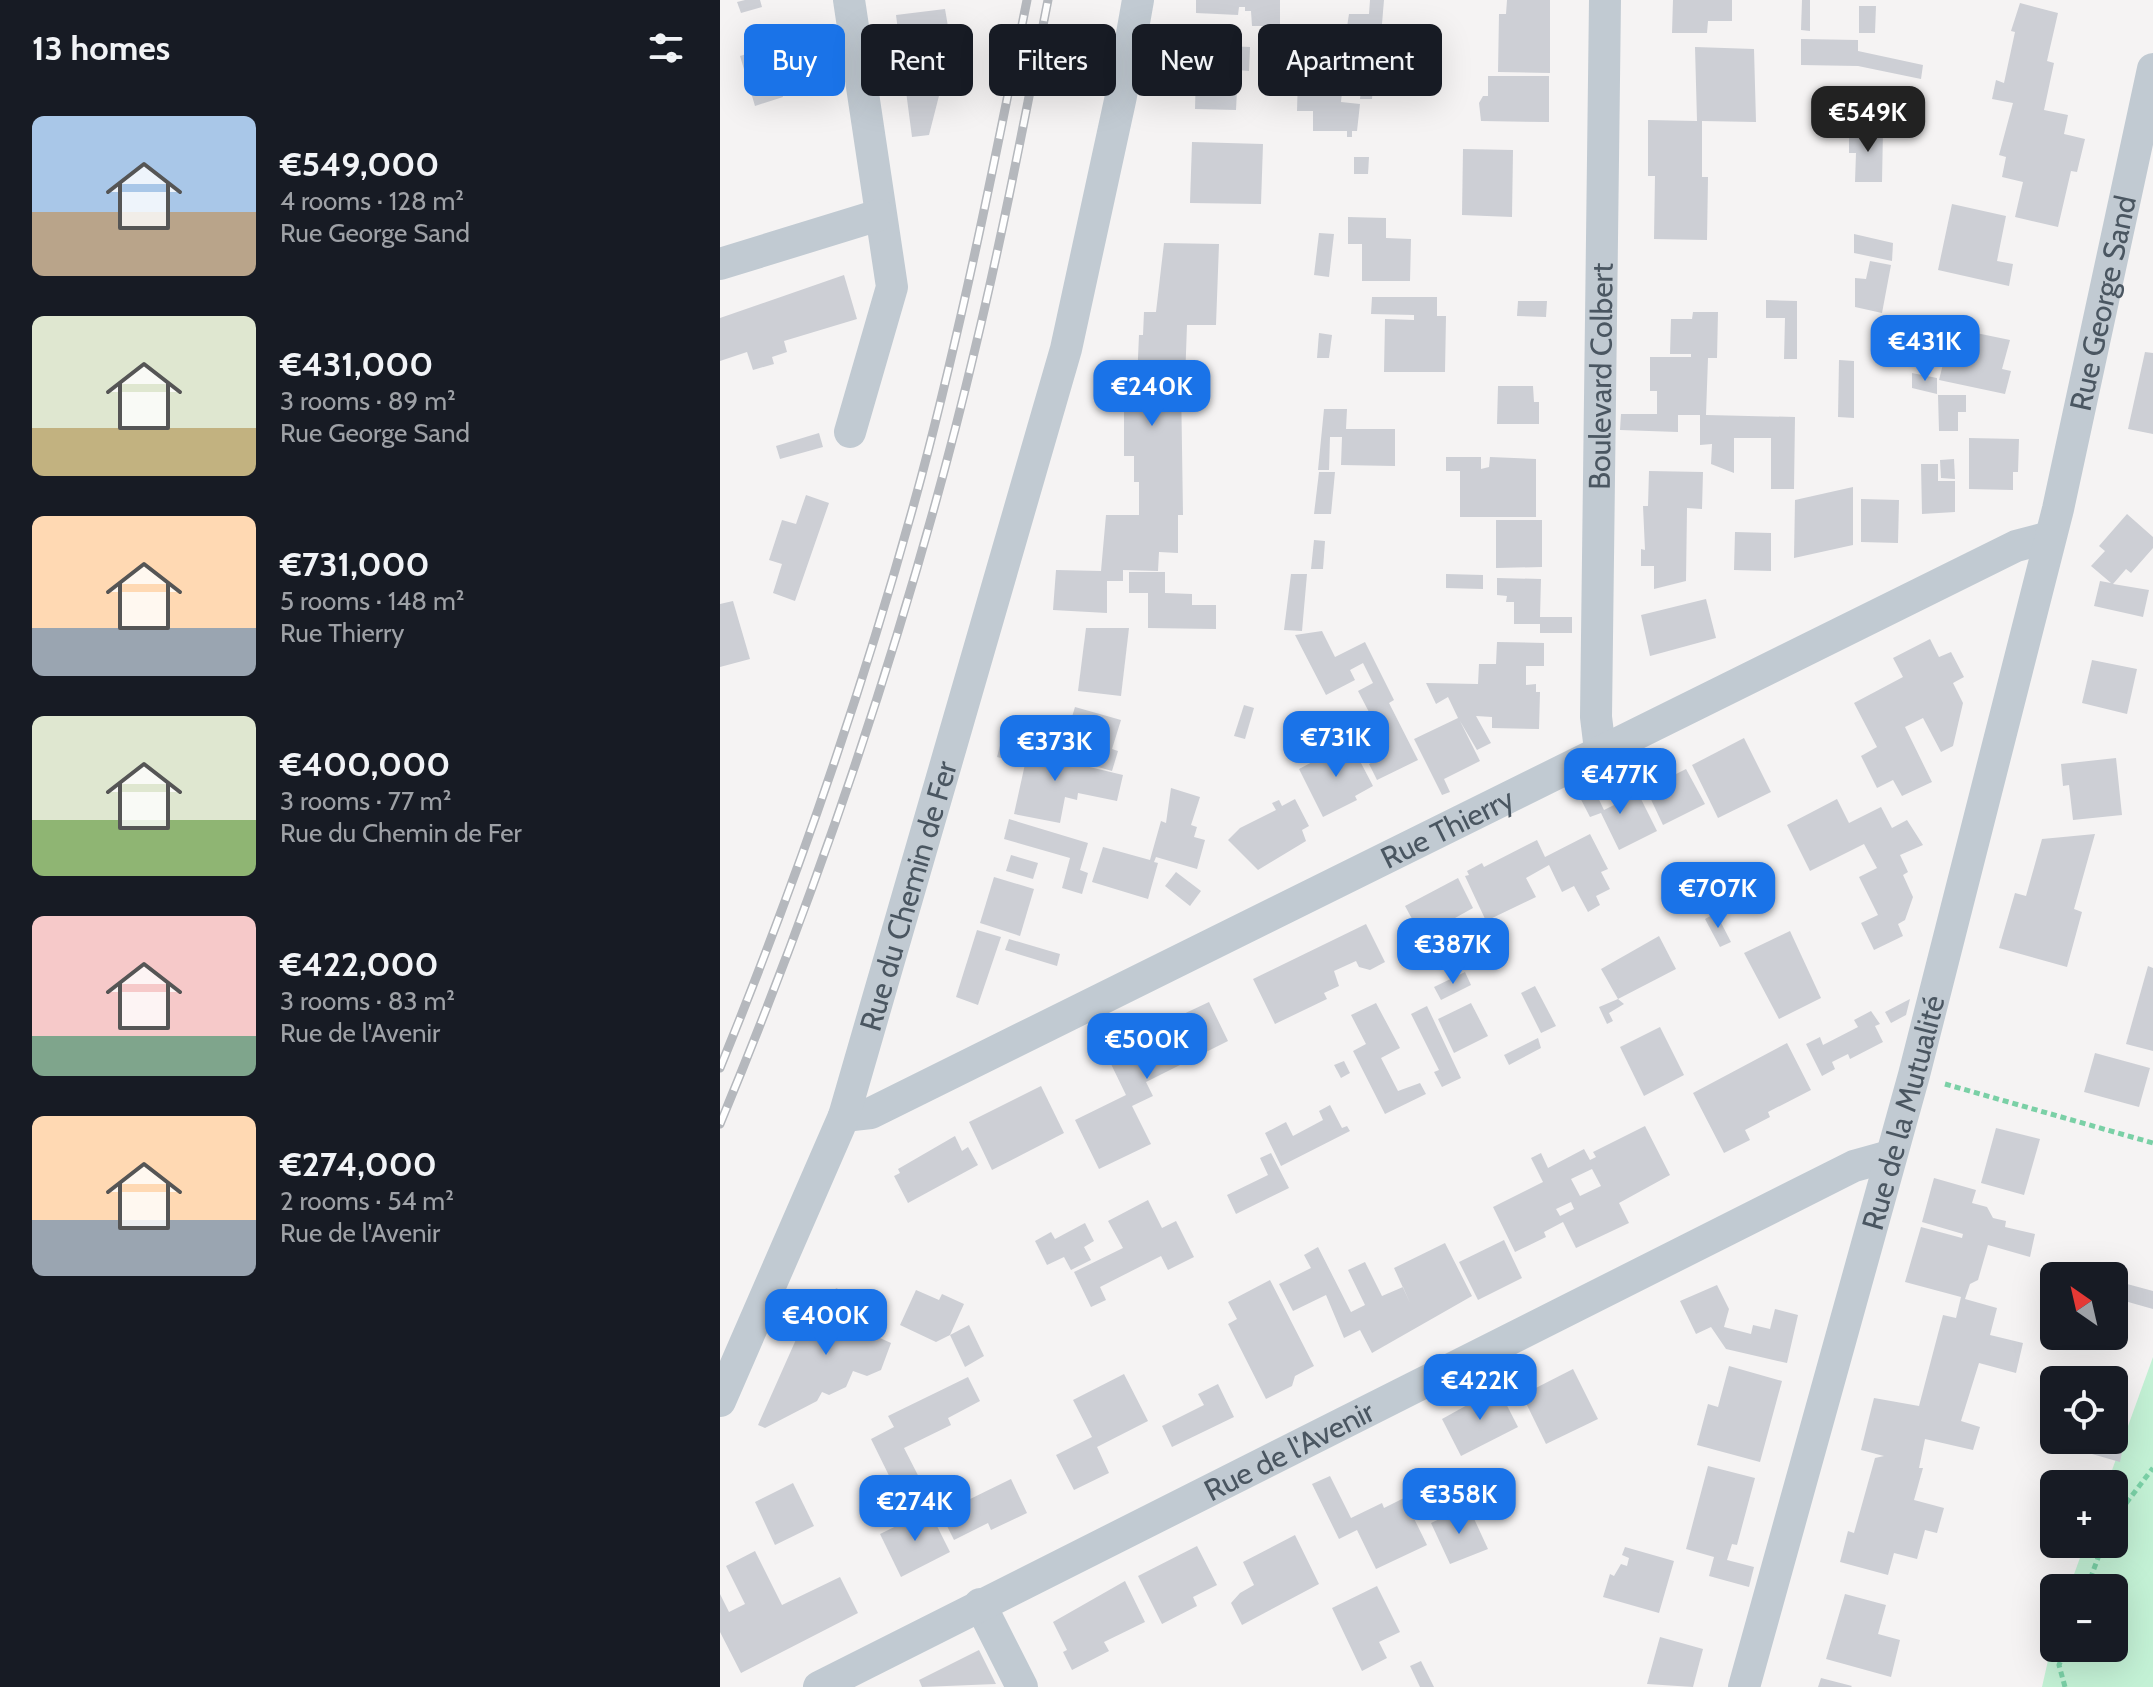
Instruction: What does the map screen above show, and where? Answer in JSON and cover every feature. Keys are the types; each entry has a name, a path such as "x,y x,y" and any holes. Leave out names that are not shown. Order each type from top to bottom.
{"street":[{"path":"849,0 892,287 850,432"},
{"name":"Rue du Chemin de Fer","path":"720,1401 844,1116 1066,349 1121,96 1138,0"},
{"name":"Boulevard Colbert","path":"1600,750 1596,717 1605,0"},
{"name":"Rue George Sand","path":"2050,537 2153,69"},
{"path":"720,264 879,215"},
{"name":"Rue Thierry","path":"844,1116 871,1113 2016,546 2050,537"},
{"name":"Rue de la Mutualité","path":"1744,1687 1914,1075 2050,537"},
{"name":"Rue de l'Avenir","path":"819,1687 1854,1166 1890,1156"},
{"path":"980,1604 1022,1687"}],"path":[{"path":"1914,1075 2153,1143"},
{"path":"2128,1501 2153,1468"},
{"path":"2060,1662 2065,1687"}],"green space":[{"path":"2153,1357 2153,1687 2042,1687 2048,1662 2128,1662 2128,1574 2074,1574 2080,1558 2128,1558 2128,1470 2112,1470 2118,1454 2128,1454 2128,1426"}],"building":[{"path":"760,0 762,7 741,13 737,2"},
{"path":"1196,0 1280,0 1280,24 1252,26 1251,11 1245,11 1245,7 1239,7 1238,15 1196,13"},
{"path":"1370,0 1384,0 1382,24 1347,24 1349,14 1369,14"},
{"path":"1507,0 1550,0 1550,73 1498,72 1499,14 1506,14"},
{"path":"1673,0 1732,0 1732,21 1708,21 1707,33 1672,33"},
{"path":"1802,0 1810,0 1810,31 1801,30"},
{"path":"2020,3 2058,13 2047,61 2054,63 2044,110 2068,115 2064,134 2085,139 2077,172 2071,171 2058,227 2015,217 2023,182 2002,177 2006,157 1999,155 2013,103 1992,99 1996,80 2004,83 2015,32 2011,31"},
{"path":"1859,6 1876,6 1875,33 1859,33"},
{"path":"945,9 948,24 897,24 896,15"},
{"path":"1801,39 1858,40 1858,51 1923,65 1921,79 1858,66 1801,65"},
{"path":"1242,47 1250,47 1249,71 1242,70"},
{"path":"1695,47 1754,49 1756,122 1702,121 1702,177 1708,177 1707,240 1654,239 1655,176 1648,176 1648,120 1697,121"},
{"path":"1488,76 1549,76 1549,122 1481,121 1479,103 1483,96 1488,96"},
{"path":"1845,90 1857,91 1857,124 1830,123 1830,108 1845,109"},
{"path":"752,96 783,96 783,97 755,106"},
{"path":"907,96 939,96 929,135 912,137"},
{"path":"1195,96 1237,96 1236,110 1195,109"},
{"path":"1297,96 1342,96 1341,102 1360,104 1357,131 1352,131 1352,137 1347,137 1347,131 1313,131 1313,111 1297,111"},
{"path":"1857,124 1883,130 1882,182 1855,182 1856,153 1849,153 1849,135 1856,136"},
{"path":"1192,142 1263,144 1261,204 1190,203"},
{"path":"1463,149 1513,150 1512,217 1462,215"},
{"path":"1354,157 1369,157 1368,174 1354,174"},
{"path":"1952,204 2006,216 1997,261 2013,264 2009,286 1938,270"},
{"path":"1348,217 1386,218 1386,238 1411,239 1410,281 1362,281 1362,244 1348,244"},
{"path":"1319,233 1334,234 1329,277 1314,275"},
{"path":"1854,234 1893,243 1892,261 1854,253"},
{"path":"1164,243 1219,244 1216,325 1187,325 1185,381 1181,381 1183,515 1178,515 1178,553 1159,552 1158,571 1123,570 1123,581 1107,581 1107,613 1053,610 1056,570 1101,571 1106,515 1139,515 1139,482 1134,482 1134,456 1124,456 1124,400 1101,399 1105,380 1137,380 1139,335 1143,335 1144,312 1156,312"},
{"path":"1870,261 1891,265 1882,313 1855,307 1855,278 1866,279"},
{"path":"844,275 857,319 784,341 787,352 772,357 774,364 753,370 747,352 720,361 720,318"},
{"path":"1372,297 1437,297 1437,316 1446,316 1445,372 1384,372 1385,319 1414,320 1414,315 1371,314"},
{"path":"1766,300 1797,301 1797,359 1784,359 1785,318 1766,318"},
{"path":"1518,301 1547,301 1546,317 1517,316"},
{"path":"1693,312 1718,312 1717,358 1708,358 1706,415 1795,417 1794,489 1771,489 1771,438 1734,438 1734,473 1711,464 1712,444 1700,445 1700,415 1678,415 1678,432 1620,430 1621,414 1657,414 1657,391 1650,391 1650,357 1691,357 1691,354 1670,354 1671,319 1692,319"},
{"path":"1952,328 2010,340 2002,369 2011,371 2005,394 1939,380"},
{"path":"1319,333 1332,335 1329,358 1317,358"},
{"path":"2145,352 2153,353 2153,434 2128,429"},
{"path":"1839,360 1854,361 1854,418 1838,417"},
{"path":"1912,373 1937,378 1937,394 1912,388"},
{"path":"1498,386 1533,386 1534,402 1539,402 1539,424 1497,424"},
{"path":"1938,395 1966,395 1966,412 1958,412 1958,431 1939,431"},
{"path":"1324,409 1347,409 1346,429 1395,429 1395,466 1341,465 1342,437 1330,437 1329,470 1318,470"},
{"path":"819,433 823,447 780,459 776,446"},
{"path":"1969,438 2019,439 2018,472 2013,472 2013,490 1969,489"},
{"path":"1446,457 1481,457 1481,469 1489,467 1490,457 1536,459 1536,517 1460,517 1460,471 1446,471"},
{"path":"1954,459 1955,479 1941,478 1940,460"},
{"path":"1921,464 1938,464 1938,481 1955,481 1955,512 1922,514"},
{"path":"1649,471 1703,472 1702,509 1687,508 1686,581 1654,589 1654,566 1641,566 1641,549 1645,550 1643,506 1648,506"},
{"path":"1319,472 1335,472 1331,514 1314,514"},
{"path":"1853,487 1853,545 1794,558 1795,500"},
{"path":"806,495 829,503 795,601 773,593 782,564 769,560 782,520 796,524"},
{"path":"1861,499 1899,500 1898,543 1861,542"},
{"path":"2127,514 2153,537 2153,548 2131,573 2126,569 2113,584 2149,590 2143,617 2094,606 2100,581 2111,583 2091,566 2105,551 2099,546"},
{"path":"1496,520 1542,520 1542,567 1496,568"},
{"path":"1735,532 1771,533 1771,571 1734,570"},
{"path":"1314,540 1325,541 1323,569 1311,569"},
{"path":"1129,572 1165,572 1165,593 1192,594 1192,605 1216,605 1216,629 1148,628 1148,593 1129,593"},
{"path":"1291,574 1307,574 1302,631 1284,630"},
{"path":"1446,574 1483,575 1483,589 1446,588"},
{"path":"1497,578 1541,579 1540,617 1572,617 1572,633 1540,633 1540,624 1514,624 1514,602 1506,602 1507,596 1497,595"},
{"path":"1706,599 1716,638 1650,656 1641,615"},
{"path":"733,601 750,659 720,667 720,604"},
{"path":"1086,628 1129,628 1121,696 1078,691"},
{"path":"1322,631 1335,657 1365,642 1394,700 1389,703 1418,760 1377,780 1369,764 1380,758 1371,740 1381,735 1358,691 1373,683 1363,663 1350,670 1355,680 1326,695 1295,635"},
{"path":"1930,639 1939,657 1951,652 1964,677 1953,683 1963,703 1953,746 1941,752 1923,718 1905,727 1932,782 1902,796 1893,780 1877,788 1861,756 1877,747 1854,703 1903,677 1893,658"},
{"path":"1497,642 1544,643 1544,666 1526,666 1526,685 1536,684 1536,692 1540,692 1539,729 1492,728 1492,717 1476,716 1491,743 1477,750 1460,721 1480,761 1444,779 1450,792 1442,795 1414,739 1458,718 1448,697 1436,704 1426,683 1478,684 1479,664 1496,664"},
{"path":"2092,660 2137,669 2127,714 2082,703"},
{"path":"1244,705 1254,708 1245,739 1234,736"},
{"path":"1075,707 1121,720 1112,749 1118,751 1112,771 1060,756"},
{"path":"1002,738 1028,747 1027,752 1123,775 1117,801 1078,793 1077,800 1065,797 1060,823 1014,814 1025,764 997,757"},
{"path":"1744,738 1771,792 1718,818 1692,765"},
{"path":"1350,742 1373,786 1355,796 1357,800 1323,817 1299,769"},
{"path":"2116,758 2122,815 2073,820 2069,785 2063,786 2061,764"},
{"path":"1686,769 1705,804 1663,825 1646,789"},
{"path":"1590,781 1604,810 1638,793 1657,831 1619,850 1601,813 1590,817 1575,788"},
{"path":"1171,788 1200,797 1191,825 1197,827 1194,837 1205,840 1197,869 1156,857 1154,862 1158,863 1148,899 1092,882 1103,847 1150,860 1161,821 1166,823"},
{"path":"1295,799 1309,826 1302,830 1306,841 1258,870 1228,840 1240,828 1276,810 1272,803 1279,800 1282,806"},
{"path":"1837,799 1849,823 1881,807 1892,828 1907,820 1923,845 1900,855 1908,872 1903,875 1913,897 1905,920 1898,924 1903,936 1874,950 1861,923 1878,915 1859,877 1877,868 1864,844 1810,871 1787,825"},
{"path":"1009,819 1088,843 1080,870 1088,873 1082,894 1062,888 1070,858 1004,839"},
{"path":"1590,834 1608,869 1601,872 1610,889 1596,896 1600,905 1588,912 1574,886 1562,892 1549,865 1526,878 1536,897 1486,921 1465,876 1469,875 1467,871 1482,863 1484,867 1537,840 1545,857"},
{"path":"2095,834 2074,909 2082,912 2067,967 1999,948 2015,893 2026,896 2042,839"},
{"path":"1011,855 1038,863 1033,879 1006,871"},
{"path":"1176,872 1201,891 1190,906 1165,886"},
{"path":"994,877 1034,889 1020,936 980,923"},
{"path":"1458,878 1473,908 1455,918 1463,933 1429,950 1405,906"},
{"path":"1716,913 1731,942 1720,947 1705,919"},
{"path":"1366,924 1385,962 1370,970 1359,967 1356,961 1334,971 1339,986 1324,993 1327,999 1275,1024 1253,979"},
{"path":"977,930 1001,937 978,1005 956,997"},
{"path":"1790,931 1821,998 1779,1019 1744,953"},
{"path":"1659,936 1676,969 1618,999 1601,969"},
{"path":"1009,939 1060,954 1057,966 1005,950"},
{"path":"2148,966 2153,968 2153,1051 2126,1044"},
{"path":"1465,972 1471,985 1441,1000 1434,987"},
{"path":"1535,986 1556,1026 1541,1033 1521,993"},
{"path":"1618,999 1624,1004 1609,1013 1613,1021 1607,1024 1599,1007"},
{"path":"1910,999 1906,1015 1891,1023 1885,1012"},
{"path":"1209,1002 1228,1041 1146,1082 1153,1096 1132,1106 1151,1144 1099,1169 1075,1120 1126,1095 1110,1062 1129,1053 1124,1042"},
{"path":"1376,1003 1400,1048 1381,1058 1398,1091 1420,1083 1426,1094 1385,1114 1353,1051 1366,1044 1351,1015"},
{"path":"1471,1003 1488,1036 1454,1053 1438,1019"},
{"path":"1427,1006 1461,1078 1442,1087 1434,1072 1439,1070 1411,1014"},
{"path":"1871,1011 1880,1024 1875,1026 1883,1042 1850,1059 1848,1054 1832,1062 1835,1069 1822,1076 1806,1044 1820,1037 1823,1045 1858,1027 1854,1020"},
{"path":"1660,1027 1684,1075 1644,1096 1620,1047"},
{"path":"1538,1038 1541,1048 1509,1065 1504,1055"},
{"path":"1787,1043 1811,1090 1768,1112 1770,1117 1745,1130 1750,1140 1724,1153 1693,1093"},
{"path":"2095,1053 2150,1068 2139,1107 2084,1092"},
{"path":"1344,1061 1350,1073 1341,1078 1334,1065"},
{"path":"1041,1086 1064,1133 992,1170 969,1122"},
{"path":"1330,1105 1342,1128 1347,1126 1350,1131 1281,1166 1265,1133 1286,1122 1293,1136 1323,1120 1319,1111"},
{"path":"1645,1126 1670,1175 1619,1203 1629,1223 1576,1248 1563,1222 1544,1232 1546,1237 1515,1252 1493,1207 1543,1182 1531,1158 1541,1153 1548,1168 1584,1149 1590,1160 1596,1157 1593,1152","holes":["1592,1169 1601,1186 1580,1196 1571,1179","1571,1202 1574,1209 1560,1216 1556,1209"]},
{"path":"1996,1128 2040,1139 2024,1195 1981,1183"},
{"path":"955,1136 962,1151 968,1147 978,1165 908,1203 894,1176 900,1173 898,1169"},
{"path":"1271,1153 1289,1188 1236,1214 1227,1195 1268,1175 1260,1158"},
{"path":"1934,1178 1976,1190 1972,1203 1987,1207 1993,1218 2006,1221 2005,1227 2035,1234 2030,1257 1988,1245 1978,1280 1970,1284 1965,1299 1997,1308 1990,1335 2023,1343 2016,1373 1979,1363 1961,1421 1980,1427 1973,1450 1925,1439 1919,1468 1923,1468 1914,1500 1944,1508 1937,1533 1925,1530 1917,1559 1894,1553 1888,1575 1840,1562 1848,1531 1854,1533 1875,1458 1884,1456 1861,1450 1874,1398 1919,1406 1943,1315 1956,1318 1961,1297 1905,1282 1921,1227 1962,1238 1963,1234 1922,1222"},
{"path":"1148,1200 1162,1228 1176,1221 1194,1257 1168,1270 1161,1256 1100,1287 1106,1300 1091,1307 1074,1272 1123,1248 1108,1221"},
{"path":"1085,1223 1094,1241 1084,1247 1091,1260 1071,1270 1064,1257 1047,1265 1035,1241 1051,1232 1055,1239"},
{"path":"1504,1240 1522,1278 1478,1300 1459,1262"},
{"path":"1445,1243 1472,1296 1372,1353 1360,1330 1344,1338 1326,1295 1293,1311 1279,1284 1311,1268 1304,1255 1318,1247 1351,1312 1365,1305 1348,1270 1365,1262 1382,1296 1403,1287 1394,1268"},
{"path":"1270,1280 1314,1366 1295,1376 1292,1386 1266,1399 1228,1324 1237,1319 1228,1302"},
{"path":"2128,1284 2153,1291 2153,1309 2128,1302"},
{"path":"1717,1285 1729,1309 1724,1327 1751,1334 1753,1325 1770,1329 1775,1309 1798,1315 1787,1363 1726,1349 1711,1327 1696,1334 1680,1301"},
{"path":"836,1288 869,1303 858,1328 891,1343 881,1370 867,1376 853,1371 846,1387 829,1395 822,1392 817,1401 765,1428 758,1425 810,1308 825,1314"},
{"path":"916,1290 939,1300 942,1294 964,1304 950,1335 936,1342 900,1325"},
{"path":"969,1325 984,1356 965,1367 950,1335"},
{"path":"1729,1366 1782,1381 1760,1462 1697,1445 1708,1404 1718,1407"},
{"path":"1573,1369 1598,1419 1546,1444 1522,1395"},
{"path":"1124,1374 1148,1421 1097,1447 1109,1473 1074,1490 1056,1455 1092,1437 1073,1400"},
{"path":"968,1377 980,1401 948,1418 951,1425 904,1448 926,1491 902,1502 871,1439 894,1427 888,1416"},
{"path":"1218,1384 1234,1417 1172,1447 1162,1426 1204,1405 1198,1394"},
{"path":"1498,1388 1518,1427 1461,1456 1442,1419"},
{"path":"2092,1454 2122,1454 2120,1462"},
{"path":"1708,1466 1755,1478 1737,1545 1732,1544 1727,1560 1754,1567 1749,1587 1709,1576 1714,1557 1686,1549"},
{"path":"1330,1476 1351,1518 1382,1503 1384,1508 1404,1498 1427,1545 1376,1569 1357,1530 1339,1539 1312,1484"},
{"path":"1011,1479 1027,1513 991,1530 988,1523 954,1540 938,1508 963,1496 966,1501"},
{"path":"793,1483 814,1526 775,1545 755,1502"},
{"path":"929,1510 950,1552 901,1577 880,1534"},
{"path":"1470,1510 1488,1549 1450,1564 1431,1523 1452,1513 1454,1518"},
{"path":"1295,1535 1319,1584 1242,1625 1231,1603 1254,1585 1243,1562"},
{"path":"1197,1546 1217,1585 1193,1597 1197,1606 1162,1624 1138,1576"},
{"path":"1625,1547 1674,1561 1659,1613 1603,1597 1610,1574 1614,1576 1621,1564 1627,1566 1629,1558 1622,1555"},
{"path":"755,1551 782,1605 840,1577 858,1613 741,1673 720,1632 720,1594 729,1612 745,1604 726,1566"},
{"path":"1125,1581 1145,1622 1104,1642 1109,1651 1072,1670 1063,1652 1067,1650 1053,1622"},
{"path":"1377,1586 1400,1632 1379,1642 1387,1658 1362,1671 1332,1608"},
{"path":"1845,1594 1886,1605 1878,1634 1900,1640 1891,1677 1826,1659"},
{"path":"1660,1637 1703,1649 1693,1687 1647,1684"},
{"path":"979,1650 996,1684 922,1687 919,1680"},
{"path":"1421,1661 1434,1687 1420,1687 1410,1666"},
{"path":"1821,1678 1852,1686 1818,1687"}],"railway":[{"path":"720,1068 830,776 900,553 965,300 1027,0"},
{"path":"720,1124 830,838 923,547 985,305 1048,0"}]}
